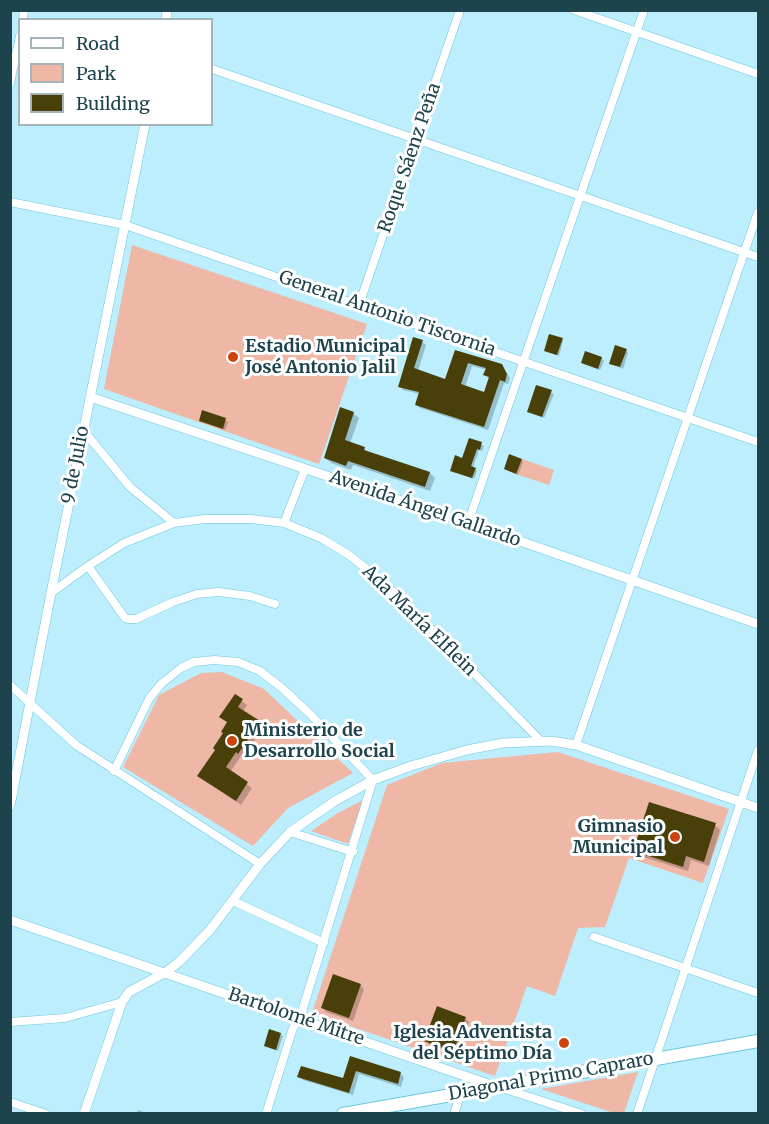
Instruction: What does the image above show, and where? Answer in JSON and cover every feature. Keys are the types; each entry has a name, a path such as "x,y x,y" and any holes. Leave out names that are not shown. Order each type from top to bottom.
{"main road":[{"name":"Diagonal Primo Capraro","path":"343,1113 759,1041"}],"street":[{"name":"Roque Sáenz Peña","path":"359,305 460,10"},
{"path":"574,10 759,74"},
{"path":"468,523 644,10"},
{"path":"10,83 18,45"},
{"path":"213,69 759,257"},
{"name":"9 de Julio","path":"10,806 145,126"},
{"name":"General Antonio Tiscornia","path":"10,202 125,225 759,442"},
{"path":"576,745 759,212"},
{"name":"Avenida Ángel Gallardo","path":"90,397 468,523 759,624"},
{"path":"83,430 130,487 174,523"},
{"path":"284,523 305,469"},
{"name":"Ada María Elflein","path":"51,593 124,543 174,523 205,519 252,519 284,523 321,538 349,555 378,578 541,741"},
{"path":"88,566 128,620 136,619 173,602 198,594 218,592 250,596 275,604"},
{"path":"114,771 149,699 161,684 181,668 194,662 214,660 238,662 260,671 311,715 373,780"},
{"path":"10,685 76,745 260,864"},
{"path":"84,1113 122,1002 129,992 166,972 179,962 210,930 260,864 290,832 335,801 373,780 467,750 503,743 541,741 576,745 759,808"},
{"path":"637,1113 759,750"},
{"path":"266,1113 293,1028 300,1018 353,852 373,780"},
{"path":"290,832 353,852"},
{"path":"232,901 324,942"},
{"name":"Bartolomé Mitre","path":"10,920 582,1113"},
{"path":"594,937 759,993"},
{"path":"10,1022 65,1018 122,1002"},
{"path":"454,1113 461,1093"},
{"path":"10,1102 46,1113"}],"green space":[{"name":"Estadio Municipal José Antonio Jalil","path":"132,245 367,324 319,464 104,389"},
{"path":"522,459 554,470 549,485 516,474"},
{"path":"222,672 264,689 353,773 288,808 253,846 123,767 159,695 201,673"},
{"path":"558,752 729,809 703,883 629,858 605,927 578,928 555,996 527,986 495,1076 312,1013 387,785 442,763"},
{"path":"363,800 348,844 311,831 338,813"},
{"path":"638,1072 624,1113 614,1113 541,1089"}],"building":[{"path":"549,334 563,338 557,355 544,351"},
{"path":"413,337 423,340 414,368 445,379 455,350 502,364 507,374 505,382 500,380 484,427 415,405 419,392 398,387","holes":["468,363 486,368 483,375 489,377 484,392 461,384"]},
{"path":"615,345 627,349 620,367 609,364"},
{"path":"585,351 602,357 598,369 581,363"},
{"path":"536,385 552,390 542,417 527,412"},
{"path":"340,407 354,412 345,440 365,447 364,450 430,472 425,487 348,461 346,466 324,458"},
{"path":"202,410 226,418 223,429 199,421"},
{"path":"469,438 482,442 471,466 476,468 472,478 450,471 455,455 462,458"},
{"path":"509,454 522,459 516,474 504,469"},
{"name":"Ministerio de Desarrollo Social","path":"235,694 243,699 238,707 260,721 238,754 236,752 226,767 248,782 236,801 197,776 215,750 213,748 223,733 221,732 227,722 219,717"},
{"name":"Gimnasio Municipal","path":"649,802 716,823 704,862 686,856 683,867 633,851"},
{"path":"333,974 361,984 349,1018 321,1008"},
{"path":"437,1006 466,1017 453,1052 424,1041"},
{"path":"269,1029 281,1033 276,1050 264,1046"},
{"path":"350,1056 401,1072 398,1084 356,1071 349,1093 297,1077 301,1066 343,1078"}],"place":[{"name":"Estadio Municipal José Antonio Jalil","path":"233,357"},
{"name":"Ministerio de Desarrollo Social","path":"232,741"},
{"name":"Gimnasio Municipal","path":"675,837"},
{"name":"Iglesia Adventista del Séptimo Día","path":"564,1043"}]}
